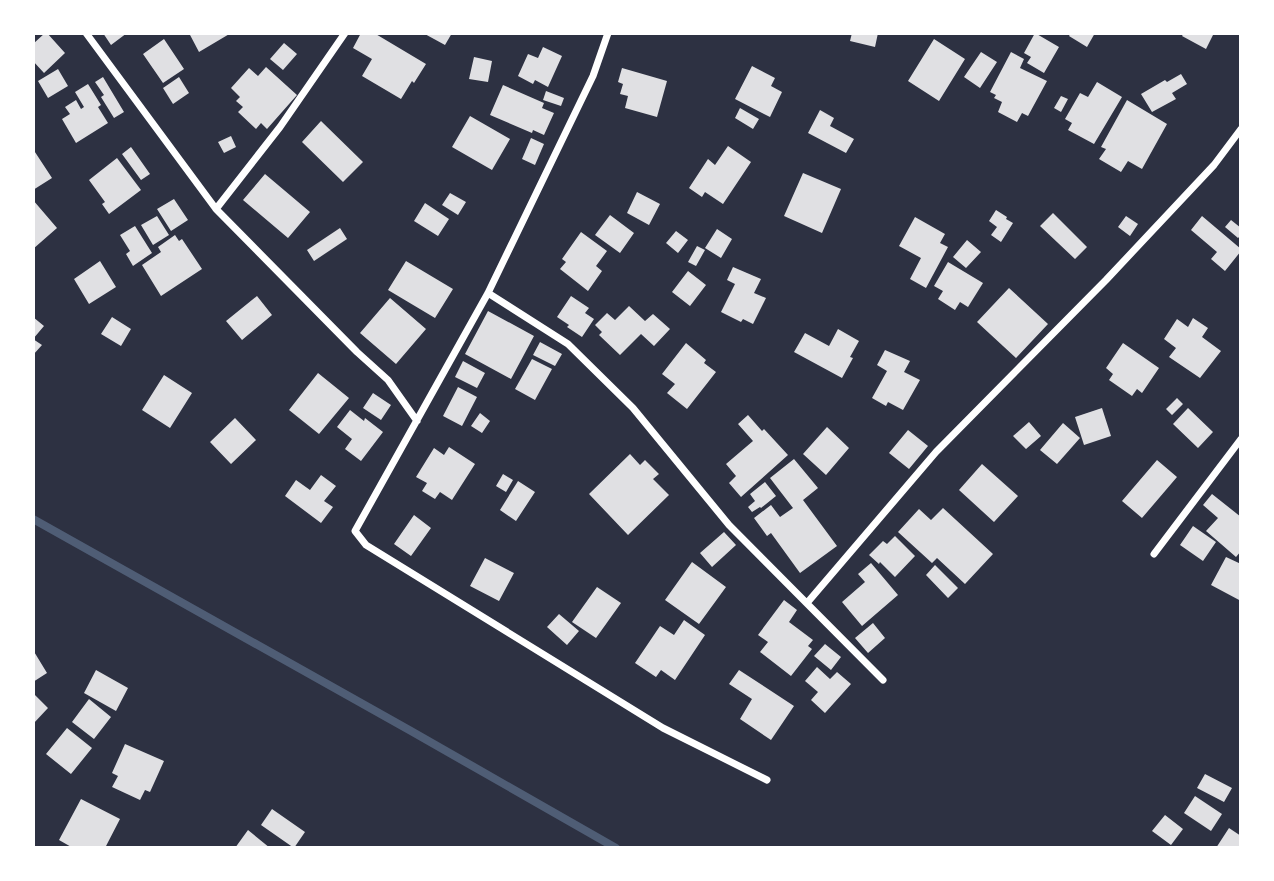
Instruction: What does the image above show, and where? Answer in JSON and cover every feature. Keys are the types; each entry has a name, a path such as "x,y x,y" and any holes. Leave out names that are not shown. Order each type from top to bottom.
{"street":[{"path":"86,33 216,209 388,380 417,421"},
{"path":"216,209 280,127 345,33"},
{"path":"608,33 593,76 488,293 355,531 366,545 663,728 767,780"},
{"path":"807,603 936,452 1106,280 1214,165 1241,130"},
{"path":"488,293 568,344 633,408 729,524 883,680"},
{"path":"1154,554 1241,439"}],"building":[{"path":"45,33 65,53 44,73 33,61 33,44"},
{"path":"103,33 127,33 111,45"},
{"path":"189,33 231,33 199,52"},
{"path":"361,33 374,33 426,64 401,99 362,76 372,59 353,48"},
{"path":"423,33 452,33 445,45"},
{"path":"852,33 878,33 875,47 850,41"},
{"path":"1035,33 1059,47 1044,73 1027,63 1031,57 1024,53"},
{"path":"1071,33 1095,33 1087,47 1069,36"},
{"path":"1184,33 1214,33 1206,49 1182,36"},
{"path":"164,39 184,69 163,83 143,54"},
{"path":"934,39 965,59 939,101 908,81"},
{"path":"284,43 297,54 283,70 270,59"},
{"path":"543,47 562,56 548,87 535,80 533,84 518,76 528,54 538,58"},
{"path":"981,52 997,62 980,88 964,77"},
{"path":"1011,52 1024,59 1020,68 1047,81 1028,116 1022,113 1017,122 998,112 1002,102 990,92"},
{"path":"474,57 492,61 488,82 469,79"},
{"path":"752,66 775,78 771,86 782,92 770,117 735,99"},
{"path":"266,67 297,95 267,129 261,123 256,129 238,112 243,107 236,101 240,97 231,88 249,68 258,76"},
{"path":"622,68 667,81 657,117 625,108 628,96 620,94 623,84 618,82"},
{"path":"58,69 68,86 48,98 38,81"},
{"path":"1181,74 1187,84 1172,93 1176,99 1152,112 1141,94"},
{"path":"103,77 124,112 114,118 95,82"},
{"path":"179,77 189,93 173,104 163,88"},
{"path":"1097,82 1122,97 1094,144 1068,130 1072,123 1065,119 1080,93 1088,97"},
{"path":"88,84 108,123 76,143 62,119 70,114 65,107 76,100 81,109 84,107 75,92"},
{"path":"503,85 544,103 542,108 554,113 544,135 533,130 532,133 490,115"},
{"path":"546,91 564,98 561,106 543,100"},
{"path":"1061,96 1068,99 1061,112 1054,108"},
{"path":"1127,100 1167,124 1142,169 1128,161 1121,172 1099,159 1106,149 1101,147"},
{"path":"740,108 759,119 753,129 735,118"},
{"path":"820,110 834,118 830,126 854,139 846,153 808,133"},
{"path":"470,116 510,139 492,170 452,147"},
{"path":"321,121 363,162 343,182 302,142"},
{"path":"231,136 236,147 224,153 218,142"},
{"path":"531,138 544,144 535,165 522,159"},
{"path":"728,146 751,162 723,204 705,192 702,197 689,188 708,159 715,165"},
{"path":"131,147 150,174 141,180 122,154"},
{"path":"33,149 52,178 33,190"},
{"path":"117,158 141,190 109,214 102,204 105,202 89,180"},
{"path":"803,173 841,189 822,233 784,216"},
{"path":"265,174 310,212 288,238 243,200"},
{"path":"637,192 660,204 649,225 627,213"},
{"path":"450,193 466,202 458,215 442,205"},
{"path":"174,199 188,220 171,231 157,209"},
{"path":"33,200 57,228 33,249"},
{"path":"425,203 449,219 438,236 414,221"},
{"path":"996,210 1013,223 1001,242 991,235 997,227 989,221"},
{"path":"1053,213 1087,247 1075,259 1040,226"},
{"path":"610,215 634,233 620,253 595,235"},
{"path":"157,216 169,235 153,245 141,225"},
{"path":"1126,216 1138,224 1130,236 1118,227"},
{"path":"1202,216 1241,249 1225,271 1211,259 1217,252 1191,230"},
{"path":"915,217 945,234 940,243 948,247 926,288 910,279 921,258 899,246"},
{"path":"1231,220 1241,228 1238,238 1225,227"},
{"path":"135,226 152,253 133,266 126,254 130,251 120,235"},
{"path":"340,228 347,239 314,261 307,250"},
{"path":"717,229 732,239 721,258 705,248"},
{"path":"676,231 688,240 678,253 666,243"},
{"path":"581,232 607,251 596,266 602,271 588,291 560,269 566,262 562,259"},
{"path":"175,235 179,241 182,239 202,269 161,296 142,265 161,252 158,247"},
{"path":"967,240 981,252 966,268 953,257"},
{"path":"697,246 705,250 696,266 688,262"},
{"path":"100,261 116,287 89,304 74,279"},
{"path":"406,261 453,289 435,318 388,290"},
{"path":"948,262 983,283 968,307 960,302 955,310 938,299 943,291 934,286"},
{"path":"733,267 761,279 754,293 766,298 753,324 743,319 741,322 721,312 735,284 727,280"},
{"path":"688,271 706,285 690,306 672,292"},
{"path":"1009,288 1048,324 1016,358 977,322"},
{"path":"257,296 272,315 242,340 226,321"},
{"path":"571,296 589,308 585,313 594,319 582,337 557,317"},
{"path":"390,298 426,329 396,364 360,333"},
{"path":"629,306 645,321 653,314 670,329 654,346 641,334 620,355 599,335 602,332 595,325 607,313 615,320"},
{"path":"488,311 534,336 511,379 465,354"},
{"path":"33,317 44,326 33,339"},
{"path":"112,317 131,329 121,346 101,334"},
{"path":"1193,318 1208,328 1202,337 1221,351 1200,378 1169,357 1176,348 1164,339 1177,319 1188,327"},
{"path":"838,329 859,341 842,378 794,352 805,333 829,346"},
{"path":"33,339 42,345 33,355"},
{"path":"540,342 562,354 555,366 533,355"},
{"path":"686,343 716,372 687,409 667,393 675,384 662,374"},
{"path":"1123,343 1159,368 1142,393 1137,389 1132,396 1109,380 1113,374 1106,368"},
{"path":"885,350 910,361 904,372 920,380 903,410 888,402 886,406 872,398 887,371 877,365"},
{"path":"532,359 552,369 535,400 515,389"},
{"path":"463,361 485,373 477,388 455,377"},
{"path":"318,373 349,398 319,434 289,410"},
{"path":"164,375 192,393 170,428 142,410"},
{"path":"458,387 477,397 462,426 443,416"},
{"path":"373,393 391,405 381,420 363,408"},
{"path":"1177,398 1183,404 1172,415 1166,409"},
{"path":"1102,408 1111,436 1084,445 1075,417"},
{"path":"1188,408 1213,432 1198,448 1173,424"},
{"path":"350,410 383,432 361,461 345,449 352,439 337,427"},
{"path":"480,413 490,421 482,433 471,426"},
{"path":"748,415 788,455 741,497 729,483 736,476 726,464 753,441 738,424"},
{"path":"235,418 256,440 231,464 210,442"},
{"path":"1029,422 1041,436 1026,449 1013,436"},
{"path":"1063,423 1080,438 1057,464 1040,450"},
{"path":"827,427 849,448 826,475 803,454"},
{"path":"908,430 928,446 909,469 889,453"},
{"path":"449,447 475,464 452,500 440,492 435,499 422,491 427,483 416,477 434,448 444,455"},
{"path":"630,454 640,465 645,460 659,474 653,479 669,495 628,535 589,494"},
{"path":"794,459 818,488 803,500 837,546 800,573 771,533 767,536 754,518 771,505 780,517 793,508 770,478"},
{"path":"1157,460 1177,477 1142,518 1122,501"},
{"path":"982,464 1018,496 994,522 959,490"},
{"path":"503,474 513,480 506,492 496,486"},
{"path":"321,475 336,486 324,501 333,507 321,523 285,496 296,480 310,490"},
{"path":"518,481 535,492 516,521 500,510"},
{"path":"765,482 776,496 752,512 748,507 755,501 750,494"},
{"path":"1212,494 1241,517 1241,551 1236,557 1206,531 1218,518 1203,505"},
{"path":"943,508 993,554 965,584 937,558 932,563 898,532 919,509 931,520"},
{"path":"414,515 431,528 411,556 394,544"},
{"path":"1193,526 1216,542 1203,561 1180,545"},
{"path":"724,532 736,545 712,567 700,553"},
{"path":"895,536 915,556 895,577 869,555 883,541 887,544"},
{"path":"1226,557 1241,564 1241,601 1211,585"},
{"path":"485,558 514,573 499,601 470,586"},
{"path":"692,562 726,587 699,624 665,600"},
{"path":"871,563 898,595 862,626 842,602 865,582 858,574"},
{"path":"935,565 958,588 948,598 926,575"},
{"path":"597,587 621,603 596,638 572,622"},
{"path":"784,600 797,610 789,622 813,640 808,646 812,649 791,676 760,652 768,642 758,635"},
{"path":"559,614 579,631 567,645 547,627"},
{"path":"684,620 705,635 675,680 661,670 656,677 635,663 660,626 674,635"},
{"path":"873,623 885,638 868,653 855,638"},
{"path":"825,644 841,657 831,670 814,656"},
{"path":"33,650 47,673 33,682"},
{"path":"817,667 830,679 837,672 851,684 825,713 811,700 818,692 805,681"},
{"path":"96,670 128,688 116,711 84,693"},
{"path":"739,670 794,706 771,740 740,719 752,699 729,684"},
{"path":"33,693 48,708 33,724"},
{"path":"89,699 111,717 94,739 72,722"},
{"path":"67,728 92,748 71,774 46,754"},
{"path":"125,744 164,761 150,792 145,790 140,800 112,787 118,776 112,773"},
{"path":"1205,774 1232,788 1224,802 1197,788"},
{"path":"1195,796 1222,814 1211,831 1184,813"},
{"path":"81,799 120,819 105,848 73,848 59,840"},
{"path":"272,809 305,832 294,848 261,825"},
{"path":"1165,815 1183,829 1171,845 1152,831"},
{"path":"1229,828 1241,836 1241,845 1239,848 1216,848"},
{"path":"248,830 270,848 235,848"}],"waterway":[{"path":"33,519 616,848"}]}
